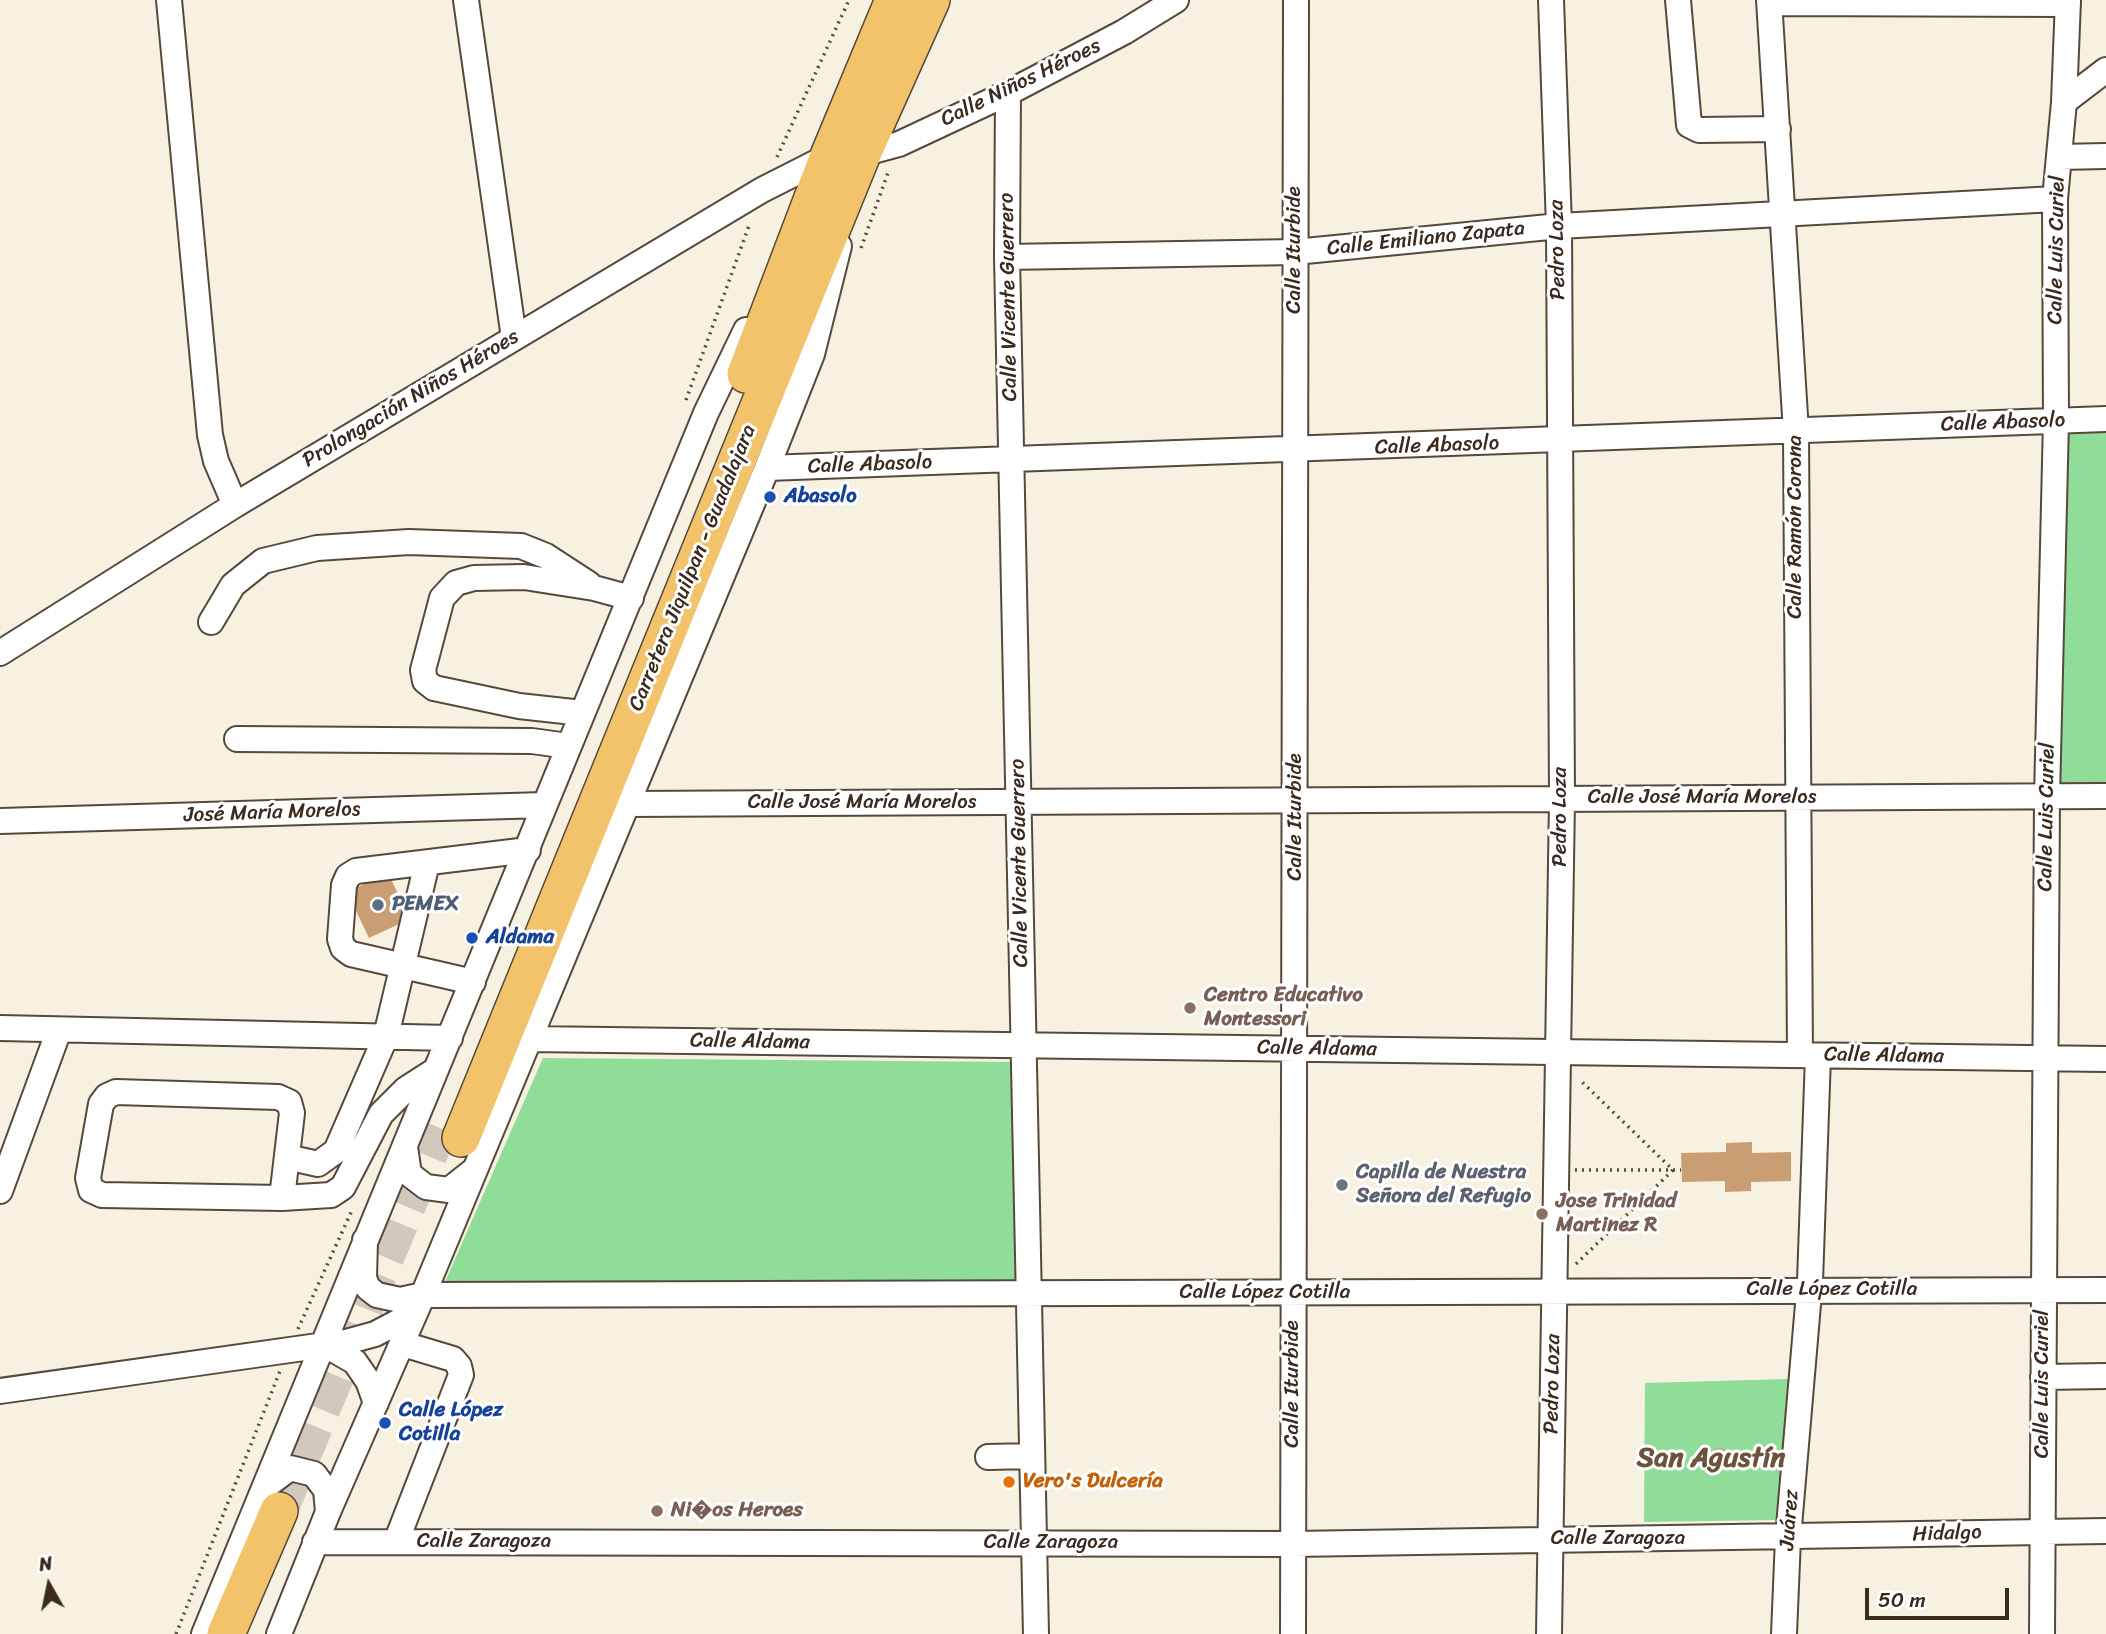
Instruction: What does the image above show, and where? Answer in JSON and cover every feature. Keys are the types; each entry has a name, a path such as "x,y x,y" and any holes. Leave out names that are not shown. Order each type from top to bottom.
{"highway":[{"name":"Carretera Jiquilpan - Guadalajara","path":"458,1146 845,155 894,0"},
{"name":"Carretera Jiquilpan - Guadalajara","path":"845,155 931,0"},
{"path":"226,1634 298,1514"},
{"path":"251,1634 298,1514"}],"street":[{"path":"169,0 210,436 216,461 235,505"},
{"path":"466,0 514,338"},
{"name":"Calle Niños Héroes","path":"845,155 899,144 1008,93 1124,32 1176,0"},
{"name":"Calle Iturbide","path":"1293,1634 1297,800 1296,0"},
{"name":"Pedro Loza","path":"1549,1634 1562,799 1559,226 1551,0"},
{"path":"1678,0 1689,125 1699,130 1778,129"},
{"path":"1770,1 2068,2"},
{"name":"Calle Ramón Corona","path":"1770,1 1796,432 1798,798 1809,1055"},
{"name":"Calle Luis Curiel","path":"2042,1634 2047,797 2056,421 2055,199 2064,103 2068,2"},
{"path":"2064,103 2106,70"},
{"name":"Calle Vicente Guerrero","path":"1008,93 1007,257 1036,1634"},
{"path":"204,1634 298,1514 376,1403 403,1344 419,1304 458,1146 529,1039 812,354 845,155"},
{"path":"279,1634 324,1344 706,413 845,155"},
{"name":"Prolongación Niños Héroes","path":"0,653 235,505 762,190 845,155"},
{"path":"2059,158 2106,156"},
{"name":"Calle Emiliano Zapata","path":"1007,257 1295,252 1559,226 2055,199"},
{"name":"Calle Abasolo","path":"767,468 1296,451 2106,419"},
{"path":"211,622 233,585 263,561 317,548 409,542 521,546 546,556 594,587"},
{"path":"582,713 519,706 434,688 425,681 423,670 442,598 456,583 474,578 524,578 594,587 631,598"},
{"path":"237,739 532,741 568,746"},
{"name":"Calle José María Morelos","path":"627,804 2106,796"},
{"name":"José María Morelos","path":"0,821 544,805"},
{"path":"473,982 351,954 343,948 340,939 344,885 348,876 356,872 528,850"},
{"path":"287,1157 318,1164 336,1151 386,1036 427,863"},
{"path":"0,1028 450,1038"},
{"path":"0,1191 59,1030"},
{"name":"Calle Aldama","path":"529,1039 1558,1055 2106,1059"},
{"name":"Juárez","path":"1784,1634 1788,1538 1810,1285 1809,1055"},
{"path":"282,1198 292,1113 289,1102 278,1097 116,1092 107,1096 101,1104 88,1178 91,1190 102,1195 282,1198 331,1195 343,1187 381,1114 406,1089 434,1071"},
{"path":"405,1146 409,1174 426,1187 449,1190 458,1146"},
{"name":"Calle López Cotilla","path":"365,1240 364,1278 368,1288 387,1298 419,1304 1029,1292 1293,1294 1810,1285 2106,1290"},
{"path":"0,1391 288,1351 375,1334 419,1304"},
{"path":"324,1344 355,1362 368,1381 376,1403"},
{"path":"397,1542 461,1375 459,1366 453,1359 403,1344"},
{"path":"2043,1377 2106,1376"},
{"path":"988,1457 1032,1456"},
{"name":"Calle Zaragoza","path":"298,1514 397,1542 1293,1544 1788,1538"},
{"name":"Hidalgo","path":"1788,1538 2106,1531"}],"path":[{"path":"762,190 849,0"},
{"path":"1558,1055 1673,1170"},
{"path":"1556,1170 1681,1170"},
{"path":"1554,1288 1673,1170"},
{"path":"176,1634 288,1351 356,1202"}],"green space":[{"path":"2106,429 2106,784 2058,783 2066,430"},
{"path":"543,1058 1017,1062 1020,1283 445,1282"},
{"path":"1788,1379 1777,1520 1644,1522 1645,1383"}],"building":[{"name":"PEMEX","path":"388,873 410,919 369,938 347,892"},
{"path":"1752,1142 1752,1153 1791,1152 1791,1181 1751,1182 1751,1191 1725,1192 1725,1181 1682,1182 1681,1153 1726,1152 1726,1143"},
{"path":"1719,1448 1726,1451 1729,1458 1726,1465 1719,1468 1712,1465 1709,1458 1712,1451"}],"tunnel":[{"path":"279,1511 440,1128"}],"place":[{"name":"Abasolo","path":"770,497"},
{"name":"PEMEX","path":"378,905"},
{"name":"Aldama","path":"472,938"},
{"name":"Centro Educativo Montessori","path":"1190,1008"},
{"name":"Capilla de Nuestra Señora del Refugio","path":"1342,1185"},
{"name":"Jose Trinidad Martinez R","path":"1542,1214"},
{"name":"Calle López Cotilla","path":"385,1423"},
{"name":"Vero's Dulcería","path":"1009,1482"},
{"name":"Ni�os Heroes","path":"657,1511"}],"district":[{"name":"San Agustín","path":"1711,1459"}]}
